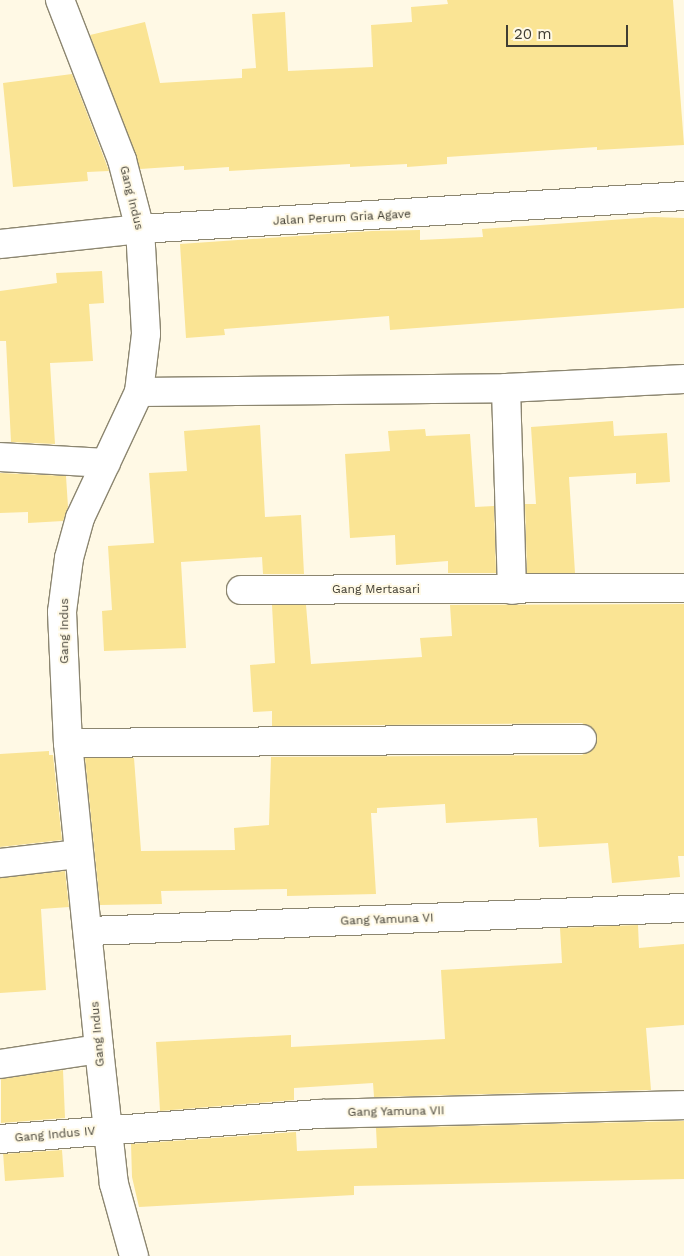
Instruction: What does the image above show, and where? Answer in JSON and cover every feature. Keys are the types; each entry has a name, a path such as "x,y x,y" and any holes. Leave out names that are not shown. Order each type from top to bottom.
{"street":[{"name":"Gang Indus","path":"60,0 122,160 140,230 146,334 139,392 80,518 69,558 62,612 68,743 78,854 90,931 99,1049 114,1184 134,1256"},
{"name":"Jalan Perum Gria Agave","path":"0,244 140,230 684,196"},
{"path":"139,392 506,388 684,379"},
{"path":"506,388 512,590"},
{"path":"0,457 106,463"},
{"name":"Gang Mertasari","path":"241,590 684,588"},
{"path":"68,743 582,739"},
{"path":"0,863 78,854"},
{"name":"Gang Yamuna VI","path":"90,931 684,908"},
{"path":"0,1064 99,1049"},
{"name":"Gang Yamuna VII","path":"109,1130 321,1114 684,1105"},
{"name":"Gang Indus IV","path":"0,1139 109,1130"}],"building":[{"path":"447,0 673,0 684,145 597,150 597,147 447,157 447,164 407,167 407,164 350,167 350,164 229,171 229,167 184,170 184,166 140,169 90,35 145,22 160,83 242,78 242,69 256,68 252,14 285,12 288,71 373,67 371,25 412,22 411,7 448,4"},
{"path":"72,74 109,171 87,172 88,181 13,187 3,83"},
{"path":"654,217 684,218 684,308 390,330 389,316 224,329 225,335 186,338 180,244 372,231 420,230 420,240 483,237 482,229"},
{"path":"102,271 104,303 89,304 93,361 50,363 55,444 11,442 6,341 0,341 0,291 57,283 56,273"},
{"path":"613,421 614,436 667,433 670,482 636,484 636,473 569,477 575,573 527,573 525,504 536,504 531,427"},
{"path":"260,425 265,517 301,515 304,574 263,574 262,557 181,562 186,648 104,651 102,611 112,610 108,546 154,543 149,473 187,471 184,431"},
{"path":"425,429 426,436 470,434 475,507 494,506 496,573 448,573 448,561 396,565 395,535 350,538 345,454 390,451 388,431"},
{"path":"0,473 66,476 68,507 63,521 28,523 28,512 0,513"},
{"path":"684,604 684,856 678,856 680,877 612,883 608,843 539,847 537,818 446,823 445,804 377,808 377,813 371,813 376,894 287,896 287,889 161,891 162,904 100,905 85,758 134,758 141,851 235,850 234,828 269,825 271,757 582,755 596,746 595,731 582,723 272,726 272,711 253,712 250,665 275,663 272,605 306,605 311,664 422,657 420,638 452,636 450,605"},
{"path":"49,751 49,755 53,755 62,840 0,847 0,754"},
{"path":"65,871 69,907 41,909 46,990 0,993 0,878"},
{"path":"638,925 639,948 684,944 684,1025 646,1028 651,1090 374,1097 373,1083 294,1088 294,1100 160,1111 156,1042 291,1035 291,1047 445,1039 441,970 562,963 560,928"},
{"path":"63,1070 65,1118 1,1123 1,1079"},
{"path":"684,1121 684,1179 354,1186 354,1195 139,1207 132,1177 131,1144 296,1132 297,1151 377,1148 376,1128"},
{"path":"62,1150 64,1177 5,1181 3,1154"}]}
